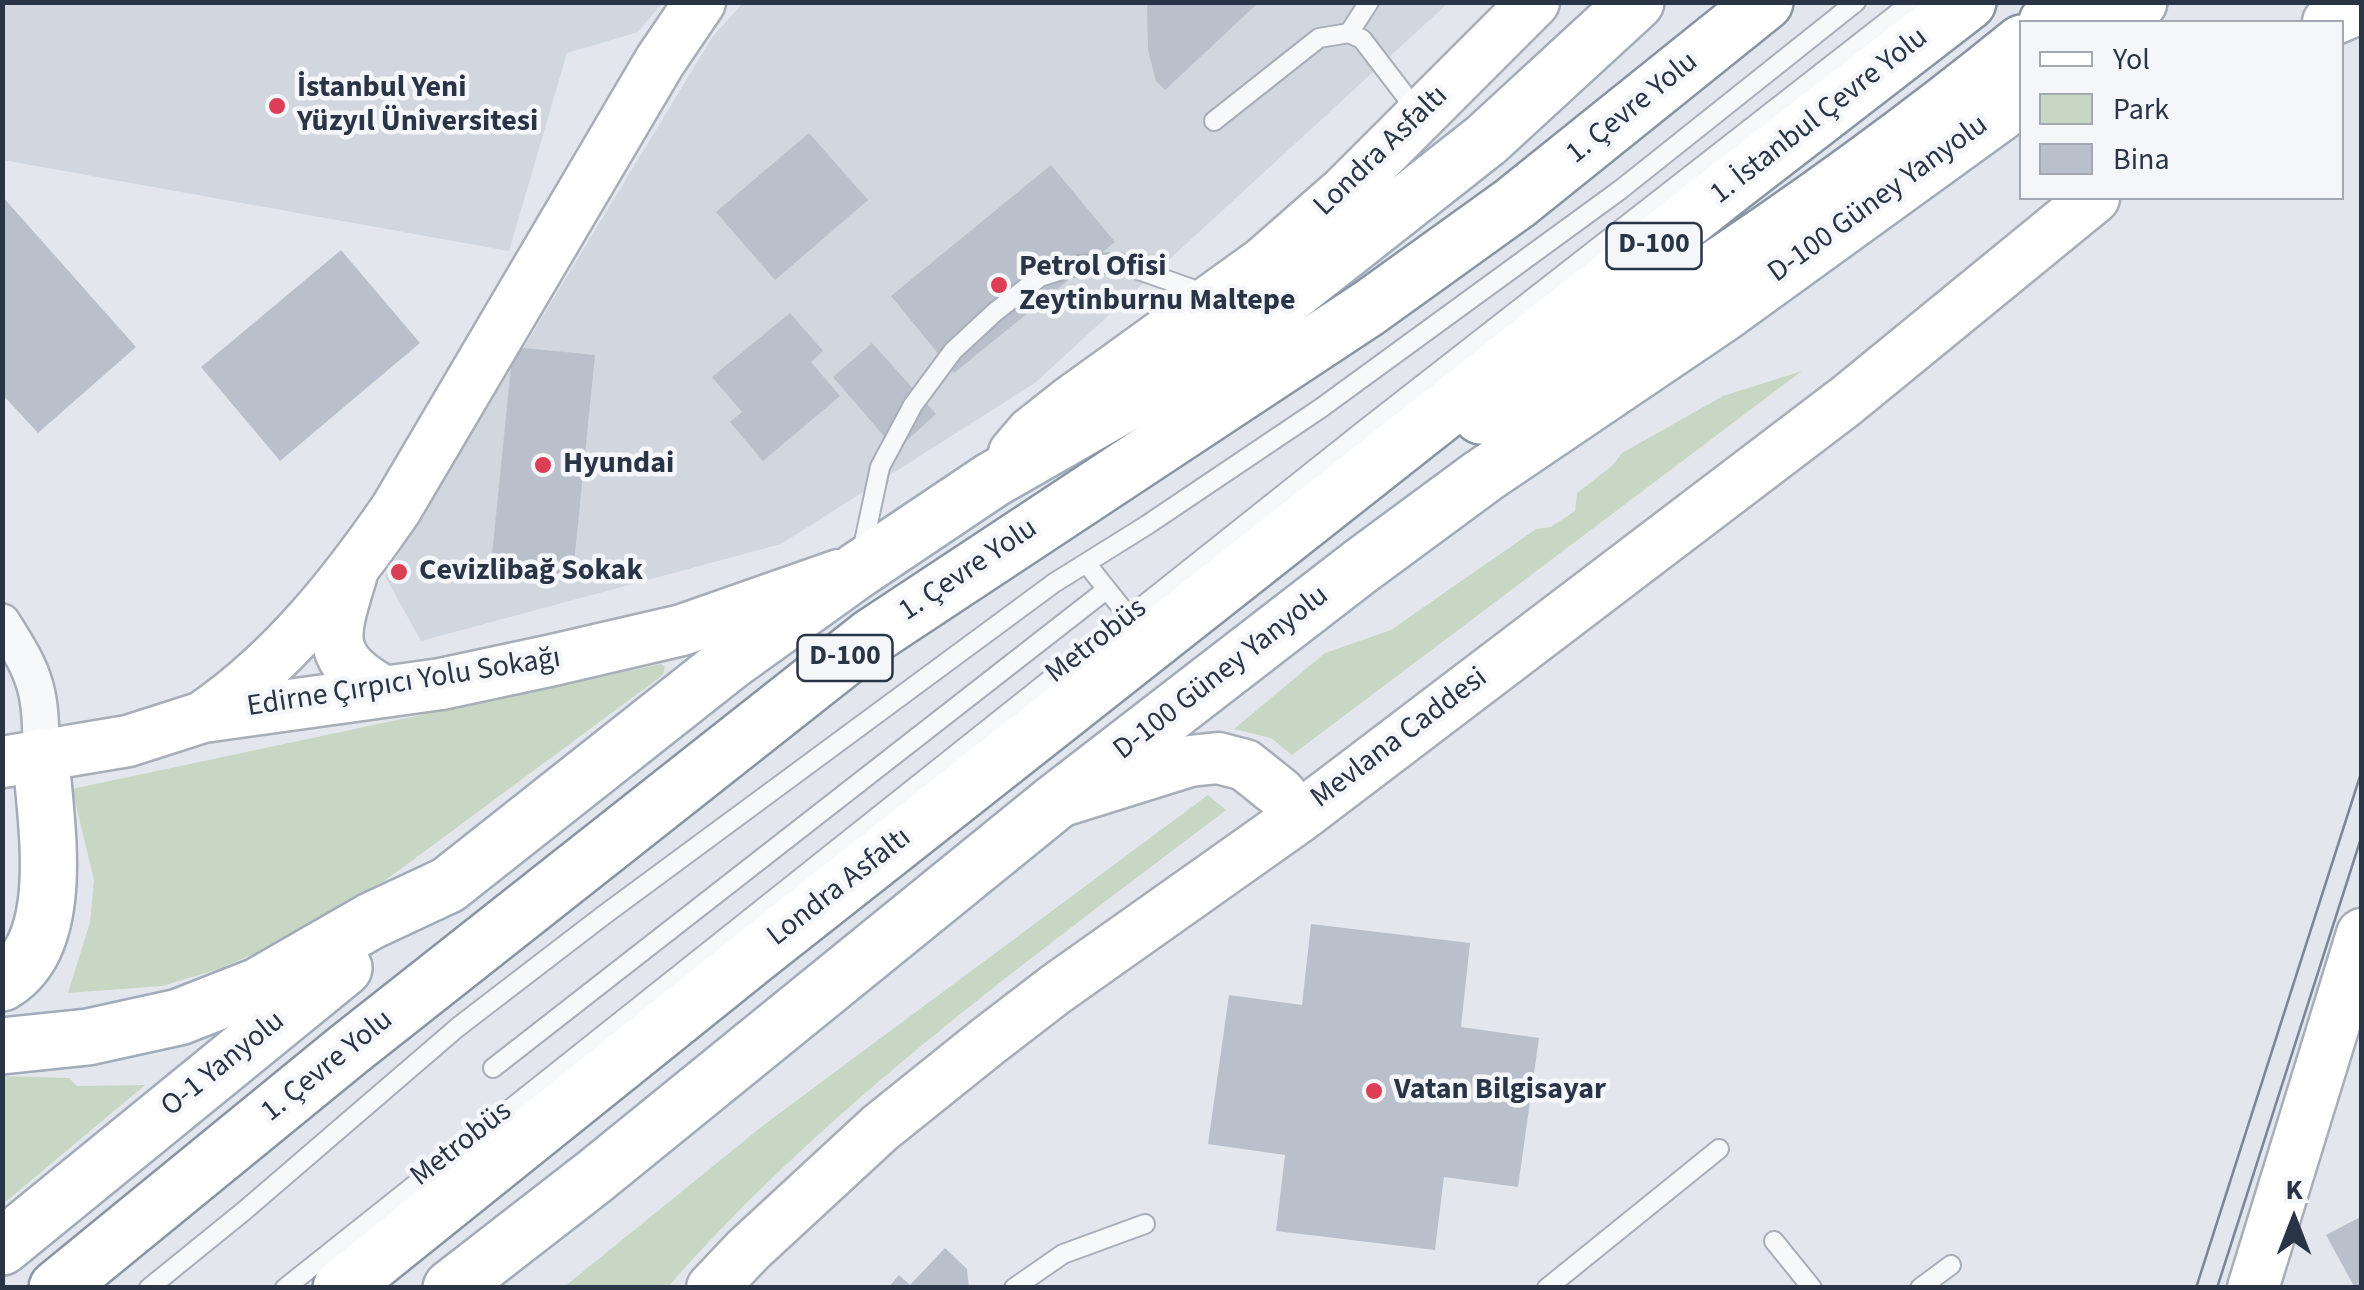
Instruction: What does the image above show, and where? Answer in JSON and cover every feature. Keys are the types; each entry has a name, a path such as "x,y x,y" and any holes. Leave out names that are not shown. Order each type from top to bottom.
{"main road":[{"path":"203,717 266,668 353,572 396,509 660,61 700,2"},
{"name":"Londra Asfaltı","path":"992,480 1032,432 1218,298 1345,190 1534,2"},
{"path":"2,1046 88,1037 178,1017 258,986 371,921 448,885 730,662 858,570 992,480 1156,386 1274,307 1486,140 1636,2"},
{"path":"1670,79 1718,2"},
{"name":"1. Çevre Yolu","path":"57,1288 348,1050 871,636 1369,308 1515,204 1765,2"},
{"name":"1. İstanbul Çevre Yolu","path":"1342,492 1968,2"},
{"path":"2050,20 2072,2"},
{"path":"2118,20 2139,2"},
{"path":"2301,20 2320,2"},
{"path":"2333,20 2362,7"},
{"path":"1342,492 1557,375 1781,224 1897,141 2019,45"},
{"name":"D-100 Güney Yanyolu","path":"452,1288 1053,804 1483,476 1720,315 2019,99"},
{"name":"Mevlana Caddesi","path":"712,1288 880,1128 956,1067 1056,989 1298,816 1812,426 2092,200"},
{"name":"Londra Asfaltı","path":"341,1288 1342,492"},
{"name":"Edirne Çırpıcı Yolu Sokağı","path":"22,759 128,741 203,717 516,668 682,630 858,570"},
{"path":"353,572 339,618 342,661 357,677 383,691"},
{"path":"1053,804 1190,761 1218,758 1245,765 1280,793 1298,816"},
{"path":"2,983 34,951 46,914 47,867 22,759"},
{"name":"O-1 Yanyolu","path":"2,1247 448,885"},
{"path":"2253,1288 2362,934"},
{"path":"476,1288 594,1177"}],"street":[{"path":"2,622 27,660 39,691 22,759"}],"lane":[{"path":"1349,33 1369,2"},
{"path":"148,1288 458,1027 857,726 1086,563 1305,419 1400,351 1620,190 1856,2"},
{"name":"Metrobüs","path":"285,1288 1395,405 1912,2"},
{"path":"1214,121 1319,38 1349,33 1362,39 1420,116"},
{"path":"858,570 880,468 913,405 953,351 1040,277 1078,265 1119,263 1218,298"},
{"path":"1086,563 1128,618"},
{"path":"493,1068 1106,590"},
{"path":"1547,1288 1719,1149"},
{"path":"1014,1288 1064,1254 1145,1224"},
{"path":"1774,1241 1812,1288"},
{"path":"1920,1288 1951,1265"}],"shaded area":[{"name":"İstanbul Yeni Yüzyıl Üniversitesi","path":"2,3 662,3 638,32 567,53 509,251 3,160"},
{"path":"743,3 1448,3 1035,383 781,544 421,641 385,576 713,36"}],"green space":[{"path":"1802,371 1292,755 1271,738 1234,729 1325,653 1391,630 1536,529 1551,527 1575,511 1577,493 1622,453 1723,396"},
{"path":"661,664 665,667 663,675 375,888 313,928 219,969 162,986 68,993 90,922 94,880 72,789"},
{"path":"1208,795 1226,810 1007,977 865,1094 796,1155 668,1287 564,1287 765,1124"},
{"path":"3,1076 69,1078 77,1086 145,1085 3,1204"}],"building":[{"path":"1147,2 1259,2 1165,90 1156,81 1148,50"},
{"path":"809,133 868,200 775,280 716,212"},
{"path":"1051,165 1115,242 954,373 891,296"},
{"path":"2,196 136,347 38,433 2,394"},
{"path":"341,250 420,343 280,461 201,367"},
{"path":"790,313 823,351 811,362 840,396 763,461 730,422 742,412 712,377"},
{"path":"872,343 936,414 896,450 833,377"},
{"name":"Hyundai","path":"513,347 595,355 572,583 490,575"},
{"name":"Vatan Bilgisayar","path":"1311,924 1470,943 1461,1027 1539,1038 1518,1187 1444,1177 1435,1250 1276,1231 1285,1155 1208,1144 1229,995 1302,1005"},
{"path":"2362,1216 2362,1288 2355,1288 2326,1235"},
{"path":"945,1248 967,1269 969,1288 888,1288 899,1275 910,1285"}],"tram line":[{"path":"2196,1288 2362,770"},
{"path":"2217,1288 2362,835"}],"place":[{"name":"İstanbul Yeni Yüzyıl Üniversitesi","path":"277,106"},
{"name":"Petrol Ofisi Zeytinburnu Maltepe","path":"999,285"},
{"name":"Hyundai","path":"543,465"},
{"name":"Cevizlibağ Sokak","path":"399,572"},
{"name":"Vatan Bilgisayar","path":"1374,1091"}]}
